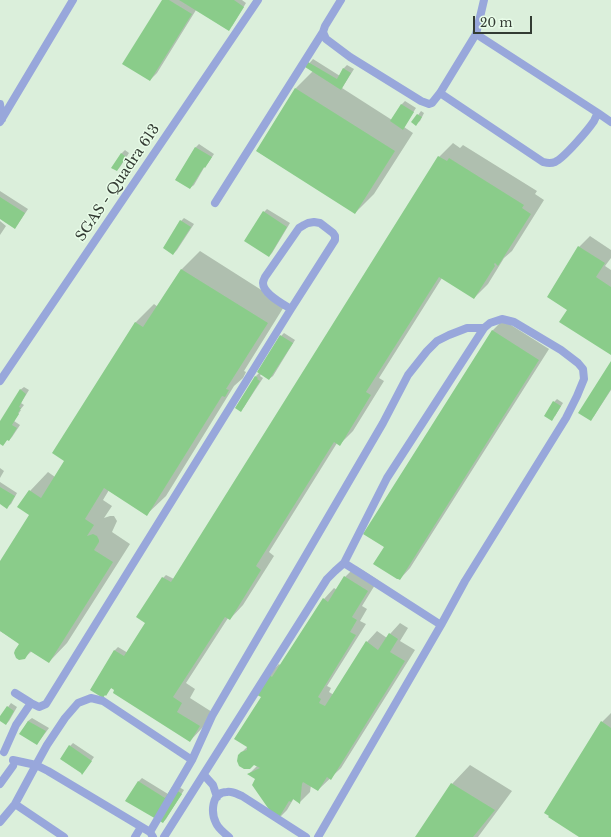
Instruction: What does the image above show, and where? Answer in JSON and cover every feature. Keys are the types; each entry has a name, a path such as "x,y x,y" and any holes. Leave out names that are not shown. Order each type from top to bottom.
{"lane":[{"path":"1,121 73,0"},
{"name":"SGAS - Quadra 613","path":"0,381 258,0"},
{"path":"215,202 323,32 341,0"},
{"path":"323,32 326,39 350,57 425,104 429,104 432,103 440,93 476,34 484,0"},
{"path":"476,34 611,122"},
{"path":"440,93 543,162 548,163 559,159 594,121 598,113"},
{"path":"0,104 1,121"},
{"path":"15,693 40,707 46,704 335,240 333,233 320,223 308,223 299,228 265,277 263,284 266,290 271,296 291,309"},
{"path":"164,837 327,580 344,564 387,478 484,328 490,323 502,319 514,322 561,350 578,363 583,369 584,379 566,418 465,581 318,837"},
{"path":"0,784 13,763 36,765 152,835 192,760 212,716 383,423 408,376 427,351 437,341 467,328 484,328"},
{"path":"344,564 441,625"},
{"path":"0,822 15,804 47,745 65,718 78,703 91,698 103,701 192,760"},
{"path":"4,752 16,725 31,703"},
{"path":"204,774 213,785 217,797"},
{"path":"229,837 216,825 213,815 213,804 217,797 225,791 233,792 242,796 306,837"},
{"path":"15,804 64,837"},
{"path":"135,837 141,827"}],"building":[{"path":"162,0 169,0 192,14 150,81 122,64"},
{"path":"179,0 234,0 244,7 229,31"},
{"path":"308,62 337,79 343,68 351,73 341,90 305,67"},
{"path":"295,88 395,151 355,214 256,151"},
{"path":"401,104 414,112 403,130 390,121"},
{"path":"417,114 422,117 416,126 411,122"},
{"path":"195,147 212,157 190,189 175,180"},
{"path":"121,153 126,157 117,171 111,168"},
{"path":"438,156 447,161 449,158 524,205 522,208 531,214 498,266 495,263 494,264 495,266 474,299 439,277 366,392 371,395 340,446 334,442 256,566 261,570 230,620 225,617 173,697 182,703 177,712 200,726 190,742 113,693 114,690 111,688 103,698 90,690 114,650 124,656 145,623 136,617 162,577 171,582"},
{"path":"0,197 25,213 15,229 0,219"},
{"path":"263,211 287,227 269,257 244,241"},
{"path":"180,220 191,227 173,255 163,248"},
{"path":"578,246 605,263 596,277 611,287 611,355 559,322 567,310 547,297"},
{"path":"181,269 268,323 226,389 229,390 225,397 222,396 147,516 104,488 85,519 94,525 87,536 93,534 97,536 99,542 94,550 113,562 49,663 30,651 25,659 19,660 16,658 14,653 19,644 0,631 0,561 29,515 17,507 29,490 41,498 64,461 52,453 135,322 143,327"},
{"path":"492,330 539,360 400,580 397,579 373,564 384,547 363,534"},
{"path":"280,335 293,343 269,380 257,372"},
{"path":"611,361 611,389 591,421 578,413"},
{"path":"255,376 260,381 241,412 235,408"},
{"path":"20,389 26,394 19,407 21,408 18,413 19,414 12,425 17,428 9,441 7,440 3,446 0,444 0,421"},
{"path":"553,401 561,406 552,421 544,416"},
{"path":"0,487 15,496 7,509 0,504"},
{"path":"344,576 368,591 352,617 357,620 350,632 356,635 318,697 321,699 319,703 325,706 366,641 378,650 389,633 398,639 390,652 405,661 331,780 327,777 318,791 303,782 300,804 293,799 291,802 289,801 277,821 252,785 255,779 247,774 260,768 254,765 250,769 244,769 239,766 237,761 238,755 247,750 247,747 234,739 261,697 255,694 268,674 272,677 323,598 328,602"},
{"path":"7,706 14,711 6,725 0,721 0,716"},
{"path":"28,721 46,731 37,745 19,734"},
{"path":"601,721 611,728 611,837 579,837 544,813"},
{"path":"69,745 92,761 82,775 60,759"},
{"path":"138,781 165,798 172,787 182,794 163,823 125,801"},
{"path":"451,783 495,810 473,837 415,837"}]}
